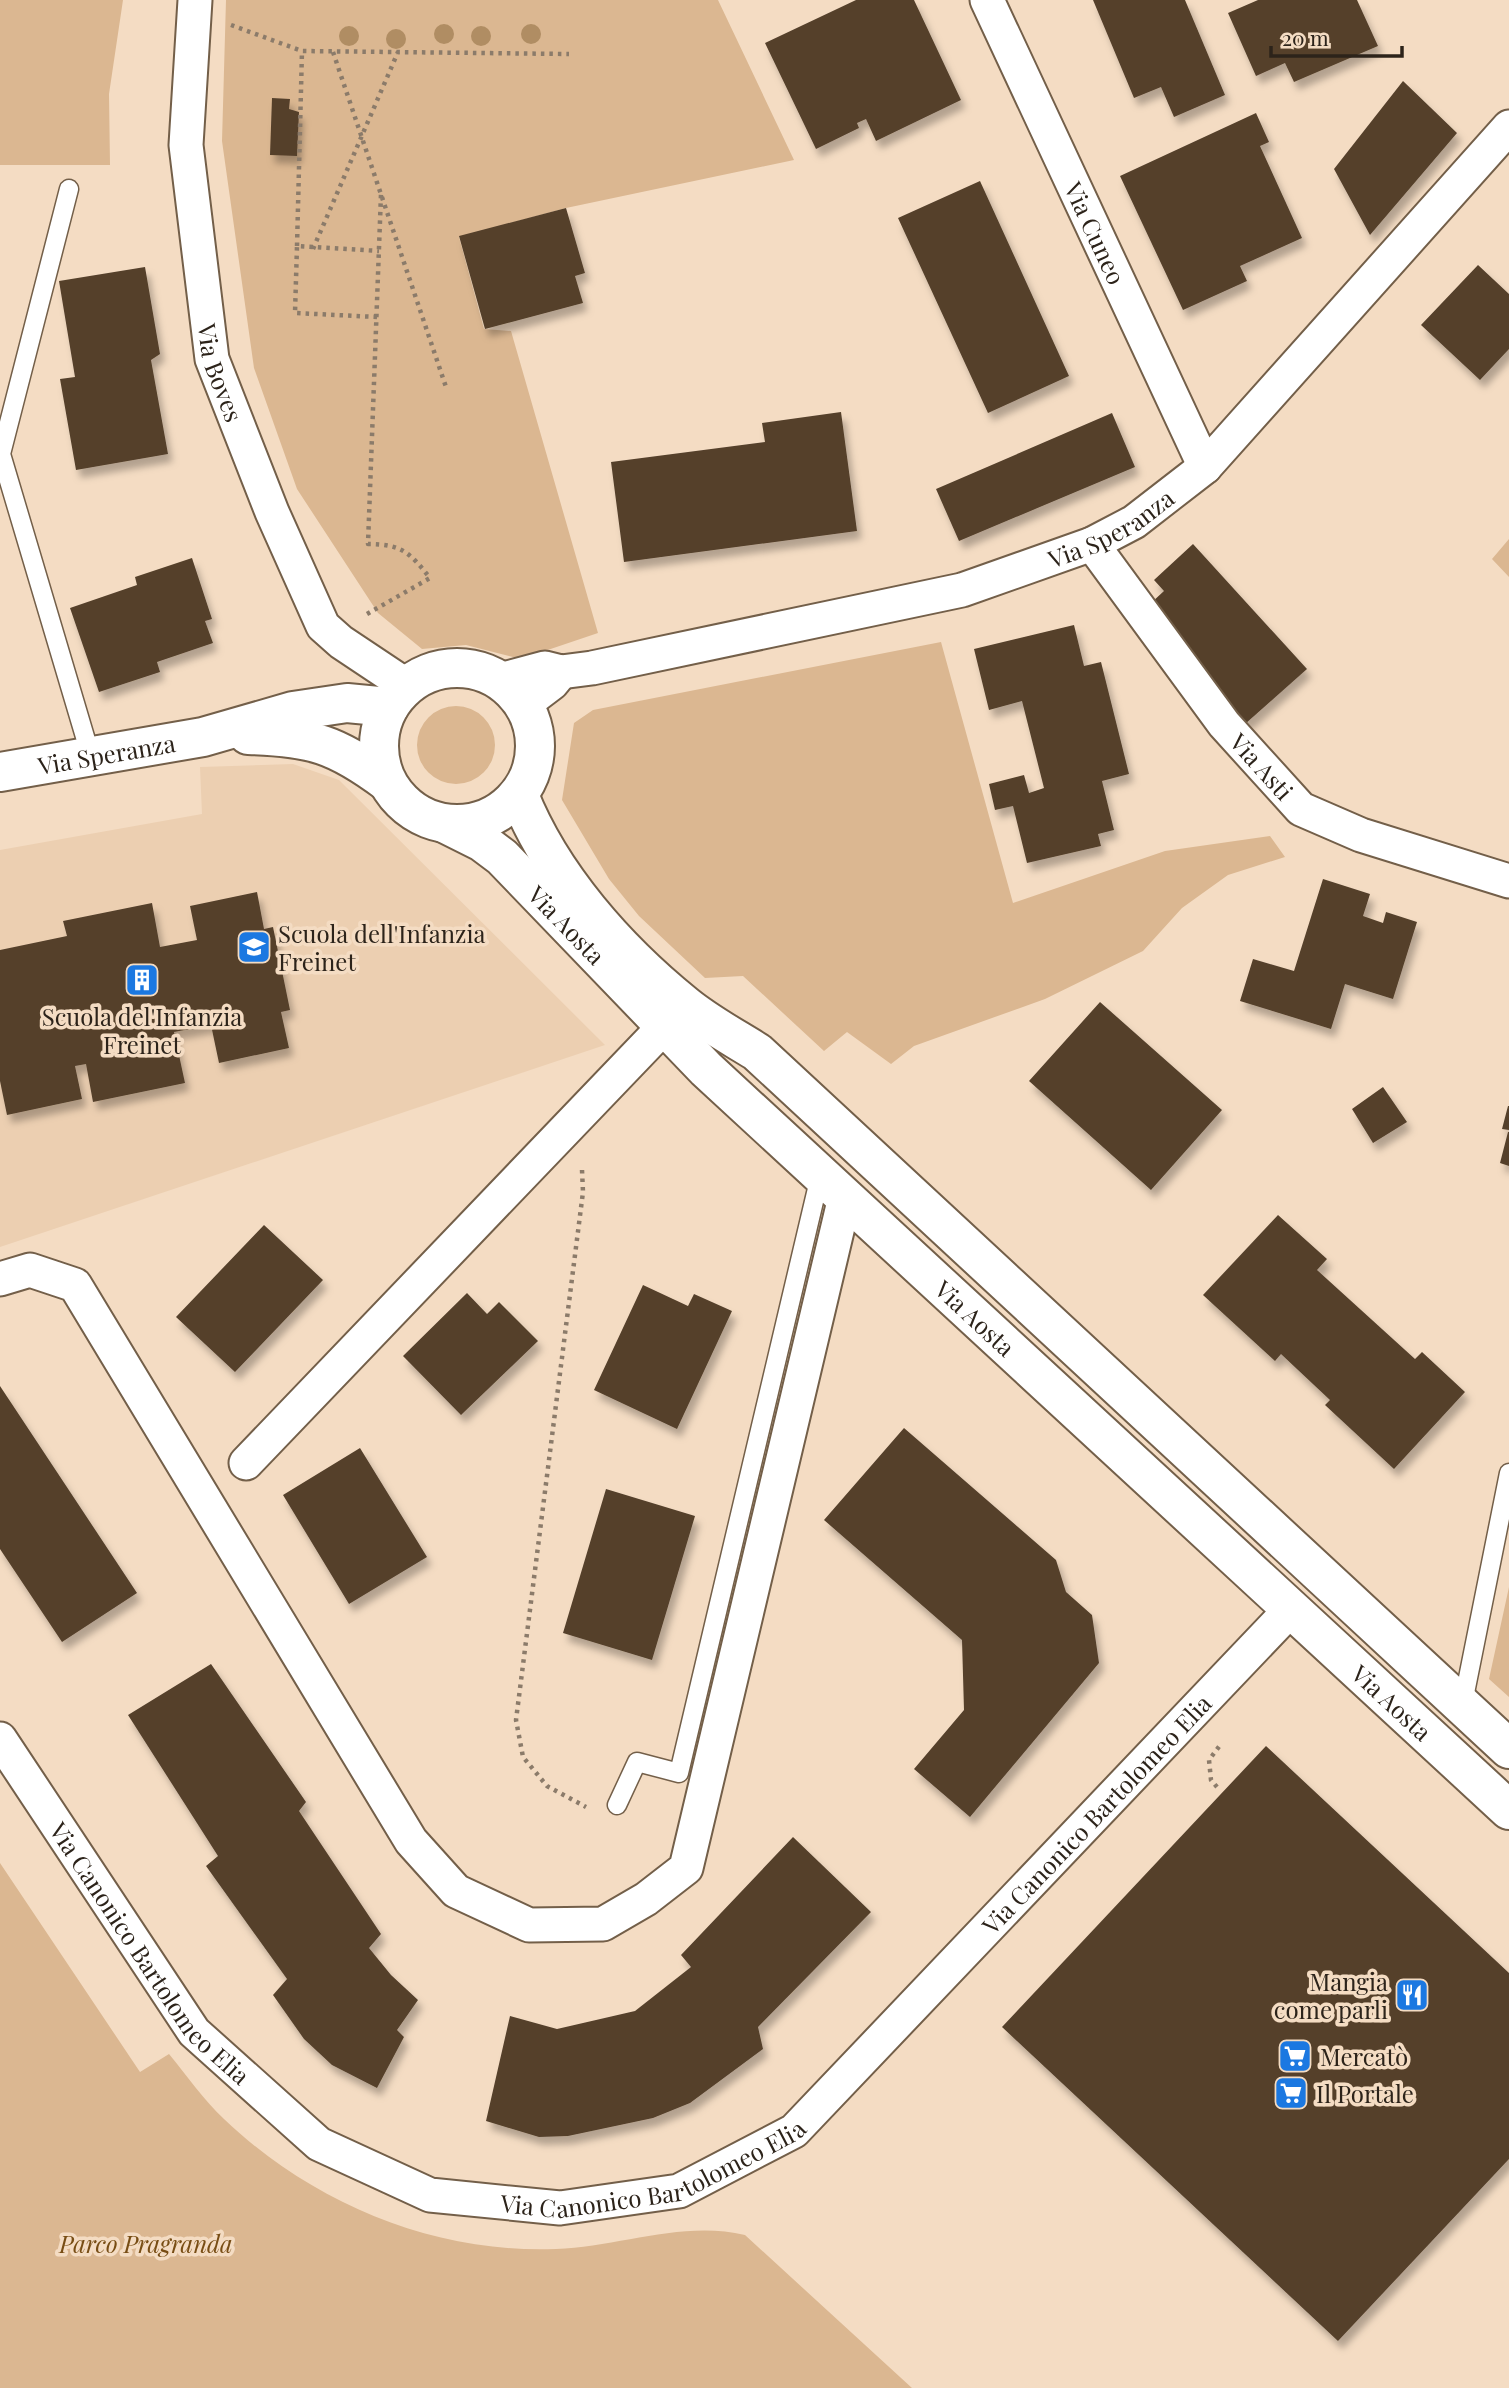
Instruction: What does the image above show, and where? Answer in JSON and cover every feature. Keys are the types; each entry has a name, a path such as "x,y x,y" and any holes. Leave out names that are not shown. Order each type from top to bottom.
{"street":[{"name":"Via Boves","path":"195,0 186,145 212,359 272,512 323,625 398,696"},
{"name":"Via Cuneo","path":"987,0 1205,467"},
{"name":"Via Speranza","path":"511,692 552,683 561,672 962,590 1093,544 1134,522 1205,467 1509,127"},
{"name":"Via Asti","path":"1093,544 1224,724 1301,809 1361,835 1509,881"},
{"path":"453,668 478,670 511,692 531,720 536,746 531,772 519,795 505,809 486,819 467,824 446,824 423,816 402,802 387,782 379,757 381,731 398,696 429,673 453,668"},
{"name":"Via Speranza","path":"0,772 215,735 293,711 398,696"},
{"name":"Via Speranza","path":"215,735 296,736 324,744 355,758 387,782"},
{"name":"Via Aosta","path":"519,795 550,859 586,909 675,1016 832,1186 1509,1810"},
{"name":"Via Aosta","path":"446,824 482,842 502,857 675,1016 757,1052 1463,1703 1509,1749"},
{"path":"246,1463 675,1016"},
{"path":"0,1279 30,1270 75,1285 411,1841 456,1891 529,1925 603,1924 646,1899 686,1868 832,1186"},
{"name":"Via Canonico Bartolomeo Elia","path":"0,1739 194,2032 319,2144 430,2195 560,2208 679,2191 794,2131 1291,1609"}],"lane":[{"path":"69,189 1,454 90,757"},
{"path":"617,1805 637,1762 679,1773 832,1186"},
{"path":"1463,1703 1509,1474"}],"path":[{"path":"226,23 302,51 569,54"},
{"path":"302,51 295,313 377,317"},
{"path":"333,52 447,390"},
{"path":"313,248 398,52"},
{"path":"360,618 430,578 415,558 393,544 369,544 381,194"},
{"path":"297,246 379,251"},
{"path":"582,1113 583,1192 516,1720 523,1757 547,1786 584,1807 617,1805"},
{"path":"1217,1787 1211,1780 1209,1760 1229,1734"}],"shaded area":[{"name":"Scuola dell'Infanzia Freinet","path":"293,764 339,780 605,1045 0,1247 0,850 202,814 200,767"}],"green space":[{"path":"0,0 123,0 109,94 110,165 0,165"},
{"path":"226,0 718,0 794,160 566,208 459,237 484,329 511,331 598,633 521,659 466,645 422,649 378,613 297,489 254,368 222,141"},
{"path":"1509,539 1509,577 1492,559"},
{"path":"941,642 1013,903 1165,851 1270,836 1285,857 1228,875 1182,908 1143,951 1045,999 914,1046 891,1064 847,1032 824,1051 743,976 705,978 639,916 609,879 562,800 574,723 593,710"},
{"path":"448,706 464,706 478,712 489,723 495,737 495,753 489,767 478,778 464,784 448,784 434,778 423,767 417,753 417,737 423,723 434,712"},
{"path":"1509,1587 1509,1697 1489,1679"},
{"name":"Parco Pragranda","path":"0,1863 140,2072 169,2054 224,2119 259,2149 296,2175 377,2217 465,2243 556,2249 674,2232 722,2231 745,2235 912,2388 0,2388"}],"building":[{"path":"856,0 914,0 961,100 876,141 866,119 857,123 859,128 816,149 765,43"},
{"path":"1093,0 1185,0 1225,95 1174,117 1161,87 1134,98"},
{"path":"1258,0 1357,0 1378,46 1294,82 1285,63 1256,76 1228,13"},
{"path":"1403,81 1457,133 1370,235 1334,169"},
{"path":"272,98 290,99 289,109 299,112 297,156 270,155"},
{"path":"1256,113 1269,142 1260,146 1302,238 1240,266 1247,281 1183,310 1120,176"},
{"path":"980,181 1069,376 988,413 898,218"},
{"path":"566,208 585,273 575,276 583,303 485,329 459,236"},
{"path":"1478,265 1509,294 1509,349 1480,380 1421,325"},
{"path":"145,267 160,354 151,360 168,454 76,470 60,379 75,377 59,281"},
{"path":"841,412 857,531 624,562 611,462 765,442 762,423"},
{"path":"1112,413 1135,467 959,541 936,489"},
{"path":"1193,544 1307,669 1245,724 1151,603 1164,591 1154,580"},
{"path":"192,558 212,619 205,621 213,643 157,662 160,672 99,692 70,608 137,585 135,577"},
{"path":"1074,625 1084,666 1101,662 1129,774 1102,781 1114,830 1098,834 1101,846 1027,863 1013,806 995,810 989,784 1024,775 1029,793 1044,788 1022,701 989,710 974,649"},
{"path":"1323,879 1370,894 1363,916 1383,923 1386,912 1417,922 1393,999 1345,984 1331,1029 1240,1001 1253,959 1294,971"},
{"name":"Scuola del'Infanzia Freinet","path":"257,892 264,929 273,927 290,1010 281,1012 289,1048 219,1063 211,1025 174,1032 185,1083 93,1102 86,1064 75,1066 82,1099 7,1115 0,1081 0,950 67,936 63,921 152,903 160,947 197,940 190,906"},
{"path":"1100,1002 1222,1110 1151,1190 1029,1081"},
{"path":"1383,1087 1407,1122 1373,1143 1352,1109"},
{"path":"1509,1106 1509,1130 1502,1129"},
{"path":"1509,1132 1509,1166 1500,1163"},
{"path":"1278,1215 1327,1259 1317,1270 1415,1359 1422,1352 1465,1392 1394,1469 1325,1405 1330,1400 1281,1354 1275,1361 1203,1295"},
{"path":"264,1225 323,1280 235,1372 176,1317"},
{"path":"643,1285 688,1306 694,1294 732,1311 677,1429 594,1390"},
{"path":"467,1293 487,1314 499,1302 538,1341 461,1415 403,1356"},
{"path":"0,1386 137,1593 62,1642 0,1549"},
{"path":"904,1428 1056,1560 1066,1592 1092,1615 1099,1663 970,1817 914,1769 964,1710 962,1640 824,1520"},
{"path":"360,1448 427,1557 349,1604 283,1495"},
{"path":"606,1489 695,1516 652,1660 563,1633"},
{"path":"211,1664 306,1802 299,1811 381,1934 369,1948 391,1975 418,2000 397,2030 404,2037 377,2088 332,2065 304,2039 273,1995 287,1979 206,1866 218,1856 128,1715"},
{"name":"Il Portale","path":"1266,1746 1509,1973 1509,2159 1338,2341 1002,2027"},
{"path":"793,1837 871,1912 758,2027 763,2049 690,2103 653,2118 568,2136 539,2137 486,2121 510,2016 557,2029 635,2011 691,1967 681,1955"}],"place":[{"name":"Scuola dell'Infanzia Freinet","path":"254,947"},
{"name":"Scuola del'Infanzia Freinet","path":"142,980"},
{"name":"Mangia come parli","path":"1412,1995"},
{"name":"Mercatò","path":"1295,2056"},
{"name":"Il Portale","path":"1291,2093"}]}
